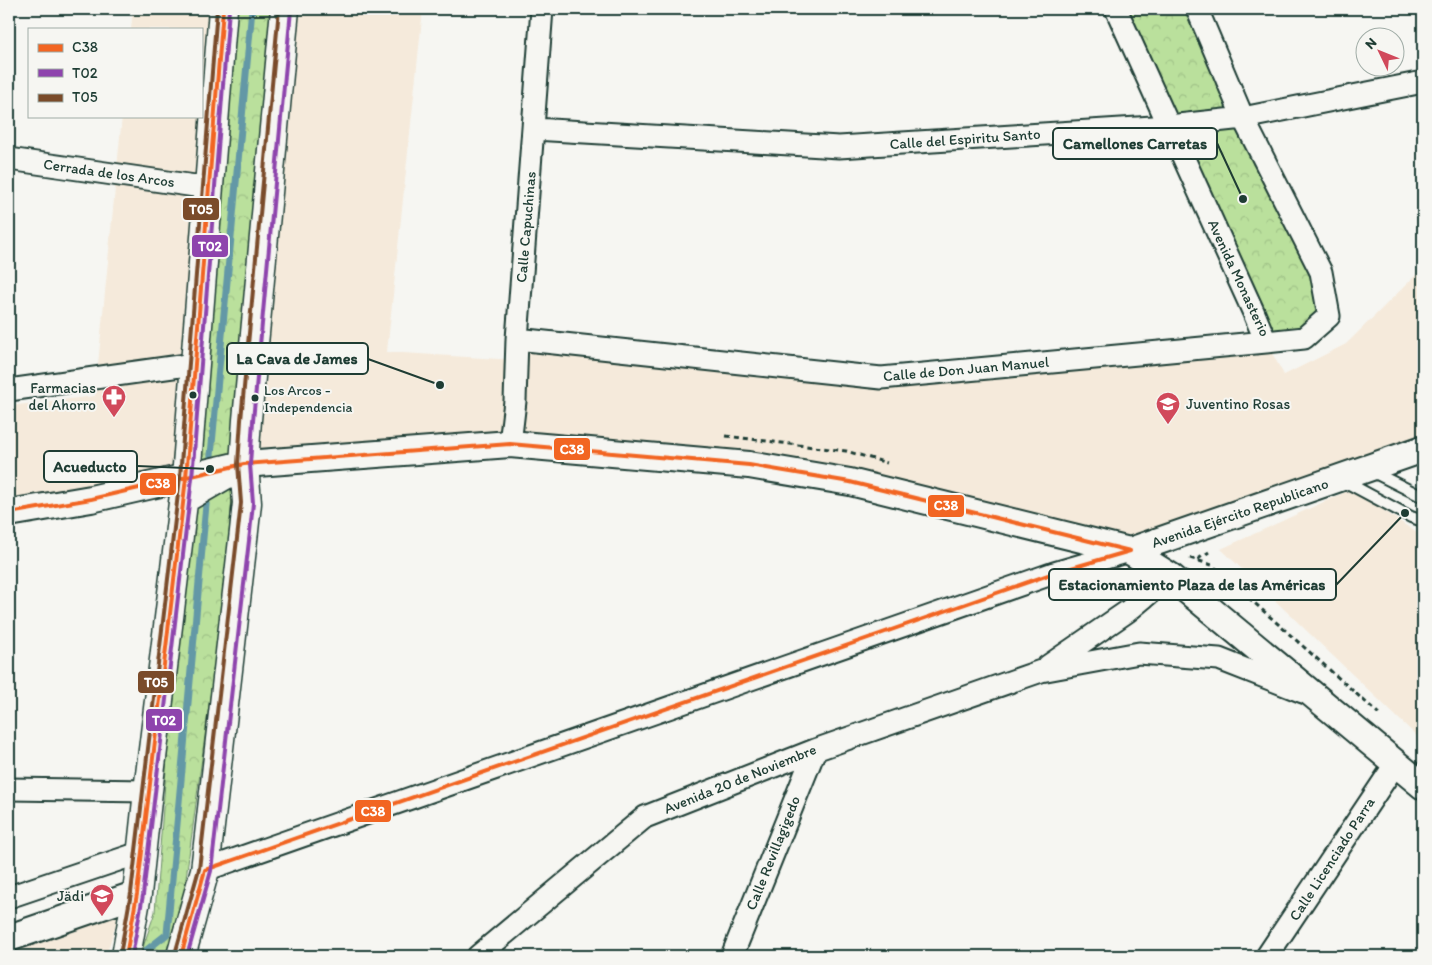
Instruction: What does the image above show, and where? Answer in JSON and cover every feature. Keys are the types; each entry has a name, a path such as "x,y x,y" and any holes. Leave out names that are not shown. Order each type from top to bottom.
{"main road":[{"path":"126,956 138,894 148,790 185,488 223,9"},
{"path":"181,956 205,870 247,504 244,464 285,9"},
{"path":"185,488 244,464"}],"street":[{"name":"Calle Capuchinas","path":"510,444 515,401 517,339 542,9"},
{"name":"Avenida Monasterio","path":"1116,9 1266,342 1304,338 1330,316 1321,272 1243,118 1197,9"},
{"name":"Calle del Espiritu Santo","path":"534,129 839,147 1169,126 1243,118 1423,82"},
{"name":"Cerrada de los Arcos","path":"9,158 209,188"},
{"name":"Calle de Don Juan Manuel","path":"517,339 881,378 1266,342"},
{"path":"9,390 194,364"},
{"name":"Avenida 20 de Noviembre","path":"244,464 510,444 748,465 850,482 1130,552 1170,576 1423,786"},
{"name":"Avenida Ejército Republicano","path":"205,870 1054,573 1130,552 1423,448"},
{"path":"9,513 91,499 185,488"},
{"name":"Avenida 20 de Noviembre","path":"1041,671 1128,611 1170,576"},
{"name":"Avenida 20 de Noviembre","path":"478,956 645,817 815,750 1041,671 1139,653 1219,660 1317,698"},
{"name":"Calle Revillagigedo","path":"732,956 815,750"},
{"name":"Calle Licenciado Parra","path":"1268,956 1396,763"},
{"path":"9,789 148,790"},
{"path":"9,897 142,852"},
{"path":"9,938 138,894"}],"lane":[{"path":"1366,469 1423,497"},
{"path":"1339,479 1411,517 1423,521"}],"shaded area":[{"path":"133,9 223,9 186,478 9,513 9,406 95,396 122,118 202,118 202,28 131,28"},
{"path":"285,9 423,9 387,352 515,360 517,339 881,378 1266,342 1284,375 1346,344 1423,268 1423,449 1130,551 850,482 510,444 244,464"},
{"path":"1352,489 1423,537 1423,742 1221,549"},
{"name":"Jädi","path":"122,904 106,956 9,956 9,945"}],"green space":[{"path":"233,9 273,9 224,593 184,893 165,956 140,956 155,912 169,731"},
{"path":"1116,9 1197,9 1329,316 1266,342"}],"waterway":[{"path":"210,466 252,9"},
{"path":"139,956 167,934 207,494"}],"transit line":[{"name":"T05","path":"120,955 131,893 180,477 217,9"},
{"name":"C38","path":"126,956 137,894 186,478 223,9"},
{"name":"T02","path":"132,956 143,895 192,478 229,9"},
{"name":"T05","path":"175,954 199,869 241,503 238,464 241,420 279,9"},
{"name":"T02","path":"187,956 211,871 250,532 253,503 250,464 253,421 291,10"},
{"name":"C38","path":"9,513 91,499 244,464 510,444 749,465 850,482 1130,551"},
{"name":"C38","path":"181,956 205,870 1054,573 1130,551"}],"place":[{"name":"Camellones Carretas","path":"1243,199"},
{"name":"La Cava de James","path":"440,385"},
{"name":"Los Arcos - Independencia","path":"255,398"},
{"name":"Farmacias del Ahorro","path":"114,418"},
{"name":"Juventino Rosas","path":"1168,425"},
{"name":"Acueducto","path":"210,469"},
{"name":"Estacionamiento Plaza de las Américas","path":"1405,513"},
{"name":"Jädi","path":"102,917"}]}
